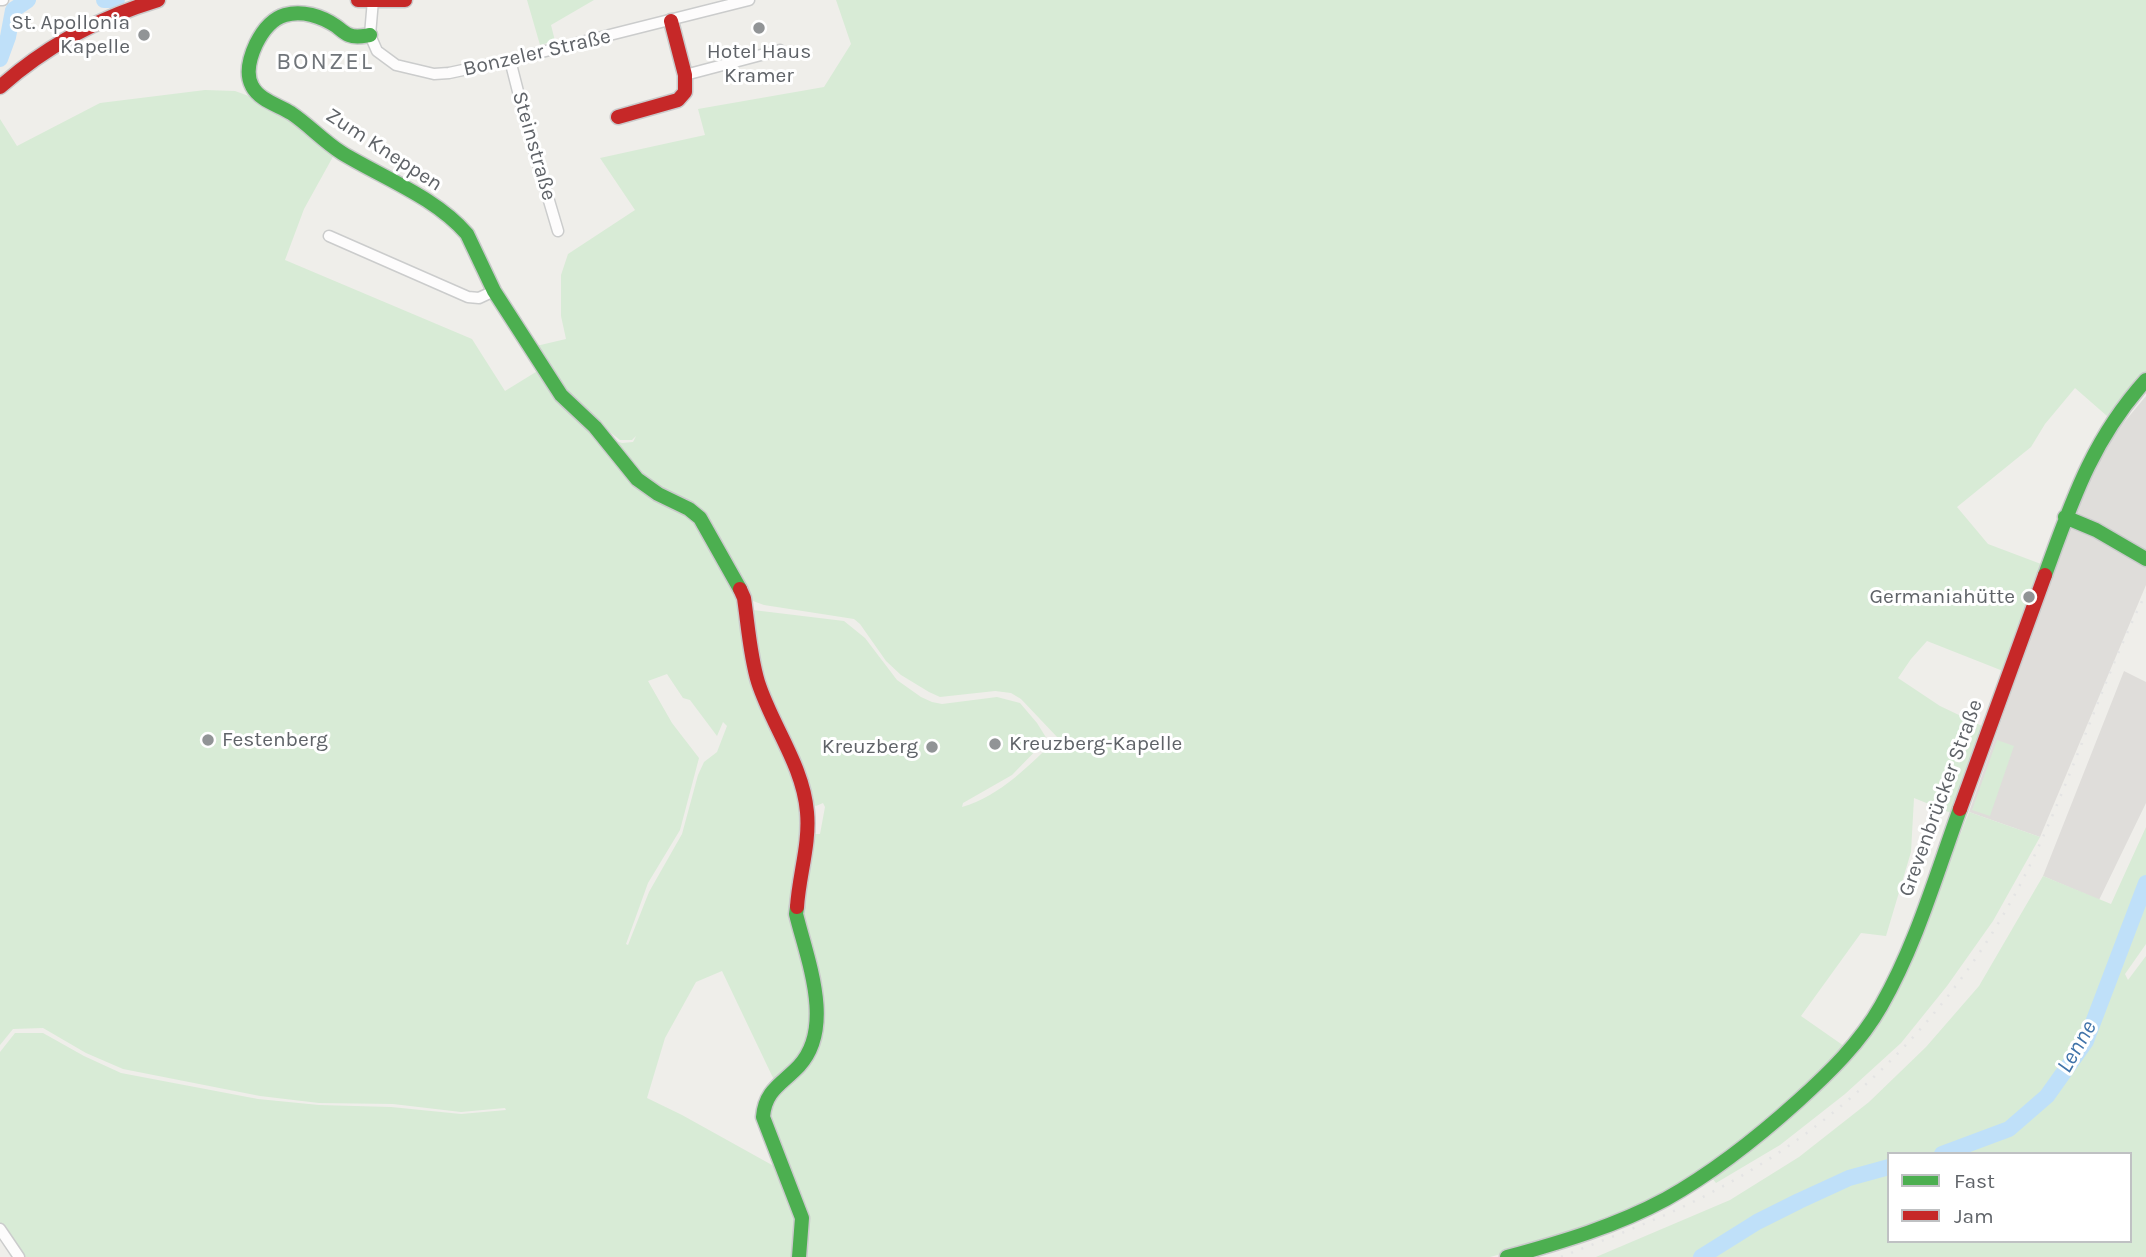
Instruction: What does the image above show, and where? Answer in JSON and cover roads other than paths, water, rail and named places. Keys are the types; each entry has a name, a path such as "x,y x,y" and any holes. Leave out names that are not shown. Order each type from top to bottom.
{"street":[{"path":"0,87 68,34 113,13 158,0"},
{"path":"370,35 368,0 405,0"},
{"name":"Bonzeler Straße","path":"370,35 377,51 388,60 418,71 449,74 749,0"},
{"name":"Zum Kneppen","path":"370,35 348,35 335,25 306,13 290,13 279,17 262,32 253,49 250,61 251,83 256,92 292,114 337,150 403,186 454,221 467,234 494,291 561,395 595,427 637,479 658,494 689,509 705,526 741,589 757,680 770,715 792,758 807,810 808,837 798,887 796,914 817,999 816,1034 806,1059 769,1094 763,1110 763,1117 802,1218 799,1257"},
{"path":"618,117 678,100 685,92 685,75 671,21"},
{"path":"685,75 780,50"},
{"name":"Steinstraße","path":"510,60 558,231"},
{"path":"329,236 468,297 479,298 494,291"},
{"name":"Grevenbrücker Straße","path":"1507,1257 1610,1226 1703,1179 1748,1146 1852,1047 1882,1003 1916,929 2065,517 2086,467 2121,408 2146,380"},
{"path":"2065,517 2096,530 2146,559"},
{"path":"0,1229 19,1257"}],"waterway":[{"path":"0,59 13,10 28,0"},
{"path":"104,0 117,0"},
{"name":"Lenne","path":"1947,1152 2009,1129 2047,1096 2086,1041 2146,883"},
{"name":"Lenne","path":"1701,1257 1757,1222 1799,1201 1849,1178 1887,1168"}],"railway":[{"path":"1561,1257 1678,1209 1766,1161 1813,1128 1857,1092 1899,1052 1937,1009 1972,964 2003,916 2030,865 2115,660 2146,593"}],"place":[{"name":"Hotel Haus Kramer","path":"759,28"},
{"name":"St. Apollonia Kapelle","path":"144,35"},
{"name":"Germaniahütte","path":"2029,597"},
{"name":"Festenberg","path":"208,740"},
{"name":"Kreuzberg-Kapelle","path":"995,744"},
{"name":"Kreuzberg","path":"932,747"}],"district":[{"name":"BONZEL","path":"325,62"}]}
